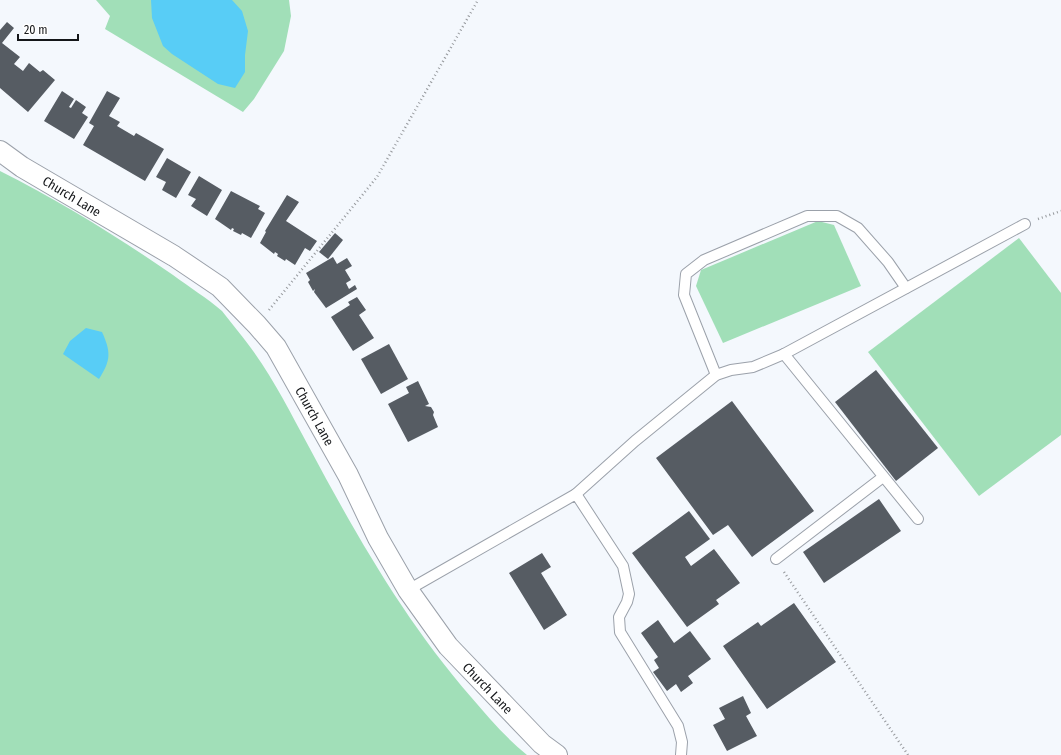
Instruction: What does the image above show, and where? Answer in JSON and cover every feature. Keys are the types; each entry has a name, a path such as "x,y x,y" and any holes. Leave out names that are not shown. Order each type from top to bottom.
{"street":[{"name":"Church Lane","path":"0,151 22,166 174,256 220,287 257,324 276,347 348,475 378,538 408,590 448,646 542,744 557,755"}],"lane":[{"path":"716,375 684,295 686,274 704,260 808,216 837,216 858,228 888,262 906,288"},
{"path":"408,590 576,494 635,441 716,375 731,370 753,367 784,354 1025,224"},
{"path":"784,354 918,519"},
{"path":"776,559 883,477"},
{"path":"576,494 623,566 629,594 627,602 619,617 620,632 678,726 682,742 681,755"}],"path":[{"path":"257,324 377,177 478,0"},
{"path":"1025,224 1061,211"},
{"path":"776,559 908,755"}],"green space":[{"path":"96,0 289,0 291,16 284,51 254,99 243,112 105,29 110,16"},
{"path":"0,171 67,207 110,233 173,275 222,311 248,344 267,372 364,545 403,608 424,638 471,697 491,720 527,755 0,755"},
{"path":"818,221 834,225 861,286 723,343 696,286 701,270"},
{"path":"1019,238 1061,293 1061,435 979,496 868,352"}],"water":[{"path":"151,0 232,0 242,11 248,31 245,55 245,72 235,88 218,84 172,54 163,46 152,18"},
{"path":"86,328 102,332 107,345 108,361 99,379 63,354 70,341"}],"building":[{"path":"7,22 14,28 2,43 20,57 14,64 23,71 29,63 40,72 43,70 55,80 28,112 0,88 0,30"},
{"path":"62,91 74,99 69,107 71,108 76,100 86,107 82,113 88,117 74,139 44,121"},
{"path":"107,91 120,98 109,116 120,122 117,126 134,136 136,133 164,149 145,181 83,145 94,126 89,123"},
{"path":"167,158 191,172 176,198 162,190 166,182 156,177"},
{"path":"199,176 222,190 207,216 191,206 196,199 188,195"},
{"path":"231,191 260,206 258,209 265,213 251,238 242,233 241,235 233,231 234,229 232,228 231,230 215,219"},
{"path":"287,195 299,202 286,221 317,241 310,251 305,248 295,265 286,259 285,261 277,256 278,254 275,252 274,254 260,243 266,232 265,231"},
{"path":"335,233 343,240 328,259 319,252"},
{"path":"333,257 337,264 347,258 352,266 345,270 351,280 346,283 349,289 355,285 357,289 326,308 314,292 315,289 313,291 308,282 310,280 306,273"},
{"path":"357,297 366,310 359,315 374,338 353,351 331,317 350,305 348,302"},
{"path":"389,344 408,379 381,394 361,359"},
{"path":"876,370 938,448 896,481 835,402"},
{"path":"418,381 429,404 425,406 431,407 438,427 408,442 388,404 409,393 406,387"},
{"path":"732,401 814,511 752,557 728,525 713,535 656,458"},
{"path":"879,499 901,531 824,583 803,552"},
{"path":"689,511 710,539 685,557 691,566 714,549 740,583 716,600 719,604 687,627 632,553"},
{"path":"542,553 551,567 541,573 567,615 544,630 509,573"},
{"path":"794,603 836,662 767,709 723,646 758,622 761,626"},
{"path":"658,620 674,643 690,631 711,659 688,676 693,683 681,692 676,684 667,691 653,672 659,668 654,660 658,657 641,633"},
{"path":"743,696 751,713 746,716 757,736 727,751 713,725 725,719 719,708"}]}
